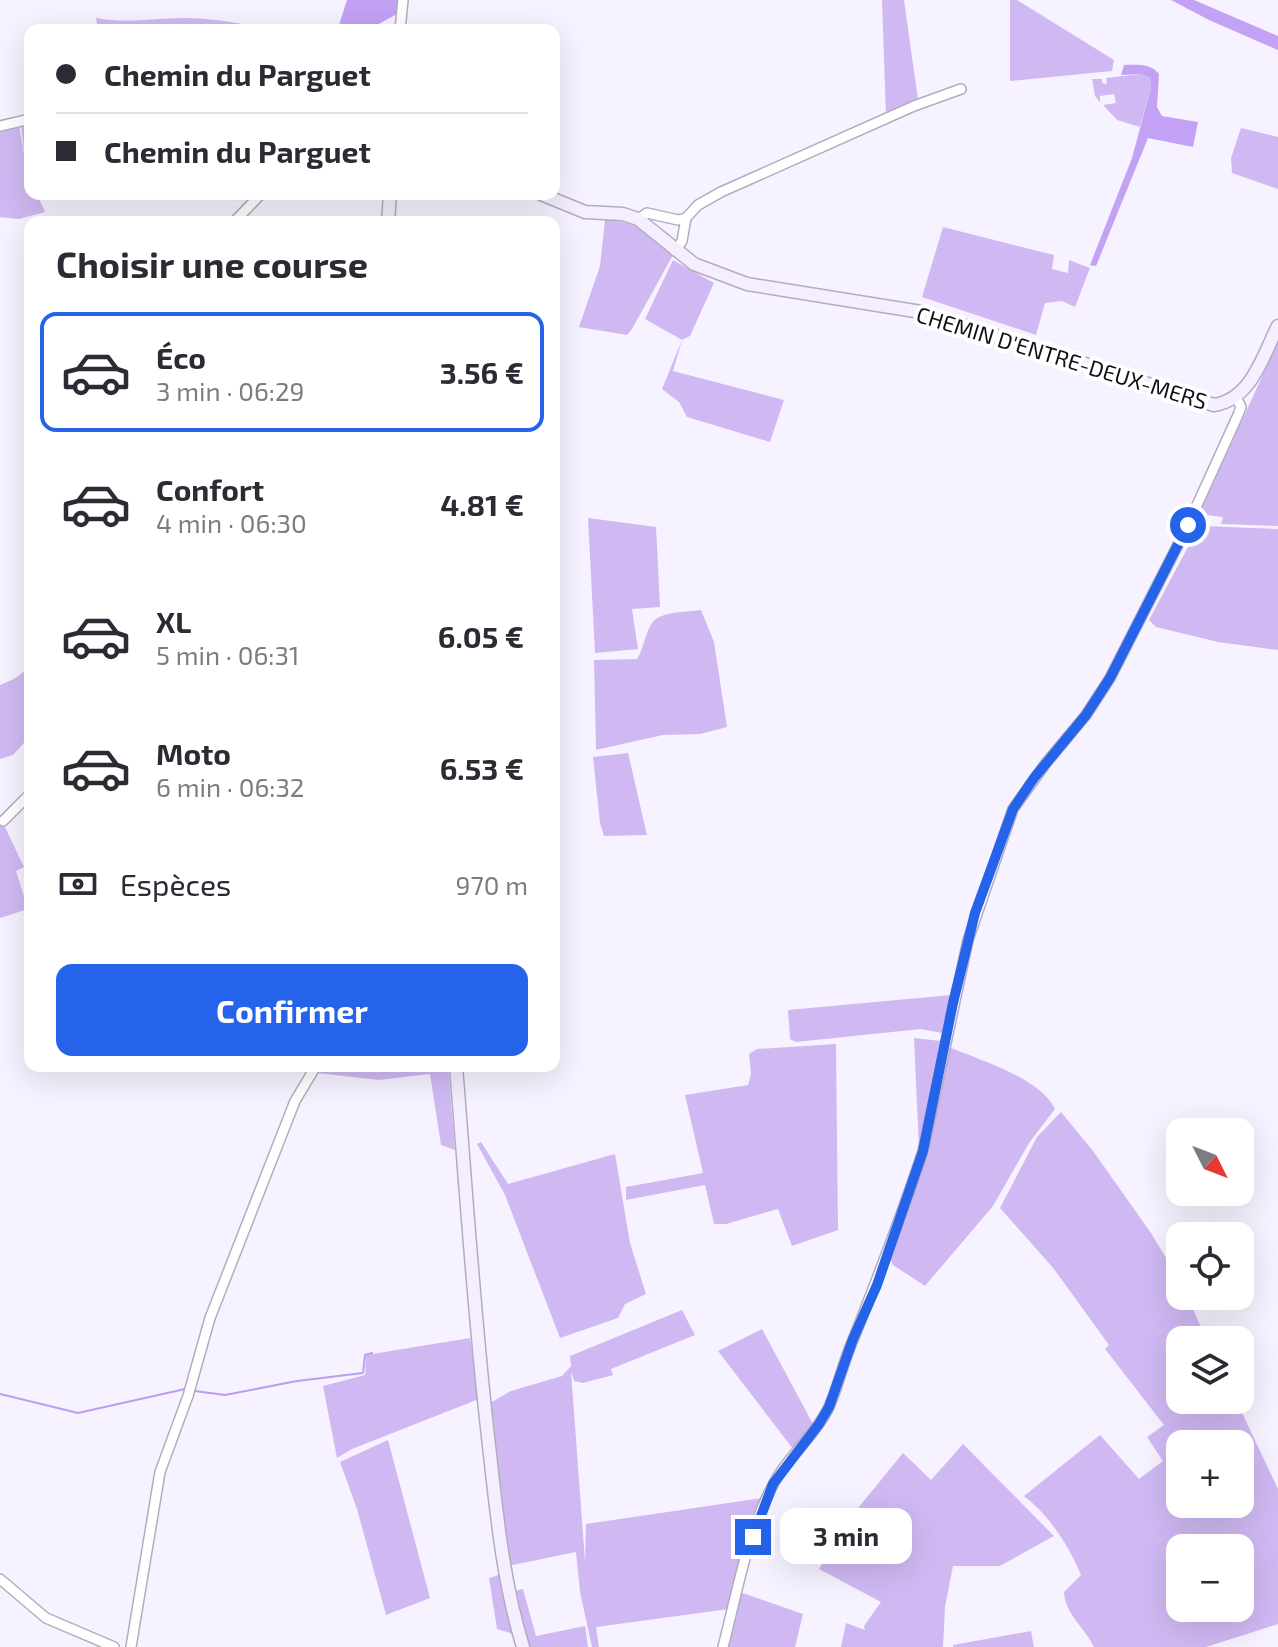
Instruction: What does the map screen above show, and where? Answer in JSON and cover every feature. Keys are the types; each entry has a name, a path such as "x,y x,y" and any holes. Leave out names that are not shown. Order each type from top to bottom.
{"street":[{"path":"401,24 403,0"},
{"path":"675,251 682,241 686,218 698,205 914,106 961,89"},
{"path":"0,126 24,120"},
{"path":"240,216 255,200"},
{"path":"556,200 585,212 623,214 638,219 647,213 678,220 686,218"},
{"name":"CHEMIN D'ENTRE-DEUX-MERS","path":"638,219 694,264 747,284 921,312 1214,405 1228,403 1236,397 1257,370 1278,326"},
{"path":"723,1647 762,1509 780,1473 829,1407 853,1339 877,1285 923,1151 968,940 1013,809 1086,715 1110,678 1175,553 1213,470 1241,407 1236,397"},
{"path":"3,821 24,800"},
{"path":"131,1647 160,1472 188,1396 210,1318 295,1101 312,1072"},
{"path":"456,1072 479,1348 497,1519 503,1563 523,1647"},
{"path":"0,1579 46,1618 114,1647"}],"shaded area":[{"path":"347,0 398,0 397,14 378,24 339,24"},
{"path":"882,0 904,0 918,100 886,116"},
{"path":"1010,0 1017,0 1114,60 1112,71 1010,81"},
{"path":"1171,0 1194,0 1278,36 1278,50 1209,20"},
{"path":"96,18 129,21 184,18 240,24 97,24"},
{"path":"1124,65 1147,66 1159,74 1157,107 1162,116 1198,122 1193,147 1148,138 1096,266 1090,265 1132,158 1151,88 1150,78 1141,74 1121,75"},
{"path":"1141,74 1150,78 1151,88 1140,127 1117,120 1103,105 1116,103 1114,94 1100,96 1100,102 1095,96 1092,79 1102,79 1102,83 1107,84 1106,78"},
{"path":"24,124 24,151 21,125"},
{"path":"19,125 24,154 24,200 40,200 45,212 19,219 0,217 0,132"},
{"path":"1241,128 1278,137 1278,189 1232,173 1231,158"},
{"path":"605,220 635,226 673,255 627,335 579,327 600,266"},
{"path":"943,227 1054,255 1052,269 1068,273 1069,260 1090,268 1075,307 1062,301 1045,303 1036,335 922,297"},
{"path":"673,260 714,283 690,336 682,340 645,319"},
{"path":"682,340 673,371 784,400 770,442 687,417 679,402 662,389"},
{"path":"1278,342 1278,526 1221,524 1223,517 1199,514"},
{"path":"588,518 656,527 660,607 632,609 638,649 595,653"},
{"path":"1202,526 1278,529 1278,650 1218,642 1156,627 1149,620"},
{"path":"701,610 714,642 727,727 700,734 663,735 596,750 594,660 637,659 656,619 668,614"},
{"path":"24,672 24,743 13,755 0,759 0,685"},
{"path":"628,753 647,835 604,836 593,757"},
{"path":"3,823 24,867 16,871 24,896 24,910 0,918 0,825"},
{"path":"951,995 942,1033 921,1029 796,1042 790,1039 788,1010"},
{"path":"914,1038 941,1041 919,1149"},
{"path":"836,1044 838,1230 792,1246 778,1209 726,1224 714,1224 705,1185 626,1200 626,1187 703,1173 685,1095 748,1085 751,1074 749,1054 757,1049"},
{"path":"947,1046 1022,1079 1047,1098 1055,1109 1029,1143 993,1206 925,1286 893,1265 890,1258 927,1147"},
{"path":"448,1072 455,1150 441,1145 430,1074 379,1080 317,1073"},
{"path":"1061,1112 1093,1151 1166,1258 1166,1310 1193,1310 1201,1326 1166,1326 1166,1414 1243,1414 1250,1430 1166,1430 1166,1518 1254,1518 1254,1438 1278,1489 1278,1624 1206,1647 1094,1647 1065,1600 1064,1592 1081,1575 1071,1553 1042,1512 1024,1496 1100,1435 1139,1479 1163,1461 1147,1437 1164,1425 1105,1349 1109,1345 1054,1269 1000,1208 1037,1137"},
{"path":"481,1142 508,1184 615,1154 630,1243 646,1294 625,1304 618,1318 560,1338 505,1195 477,1144"},
{"path":"682,1310 695,1335 611,1369 613,1375 583,1383 574,1381 571,1371 585,1561 586,1524 762,1498 729,1609 596,1627 599,1647 592,1647 580,1592 576,1552 508,1566 490,1403 511,1391 562,1376 571,1366 570,1356"},
{"path":"762,1329 813,1424 793,1449 718,1351"},
{"path":"470,1338 479,1399 352,1449 337,1458 323,1386 365,1375 366,1355"},
{"path":"388,1440 430,1598 386,1615 357,1509 340,1462"},
{"path":"963,1444 1054,1536 1000,1566 953,1566 945,1607 943,1647 841,1647 846,1623 865,1630 864,1626 881,1602 819,1569 850,1518 903,1453 931,1480"},
{"path":"501,1574 513,1634 497,1629 489,1578"},
{"path":"523,1589 536,1636 585,1626 588,1647 529,1647 514,1591"},
{"path":"740,1592 803,1614 795,1647 726,1647"},
{"path":"1031,1631 1034,1647 953,1647 953,1645"}],"waterway":[{"path":"195,1391 225,1395 297,1381 363,1373 365,1355 372,1353"},
{"path":"0,1394 78,1413 185,1389"}],"route":[{"path":"753,1537 773,1484 829,1407 853,1339 877,1285 923,1151 975,913 1013,809 1023,792 1086,715 1110,678 1188,525"}]}
